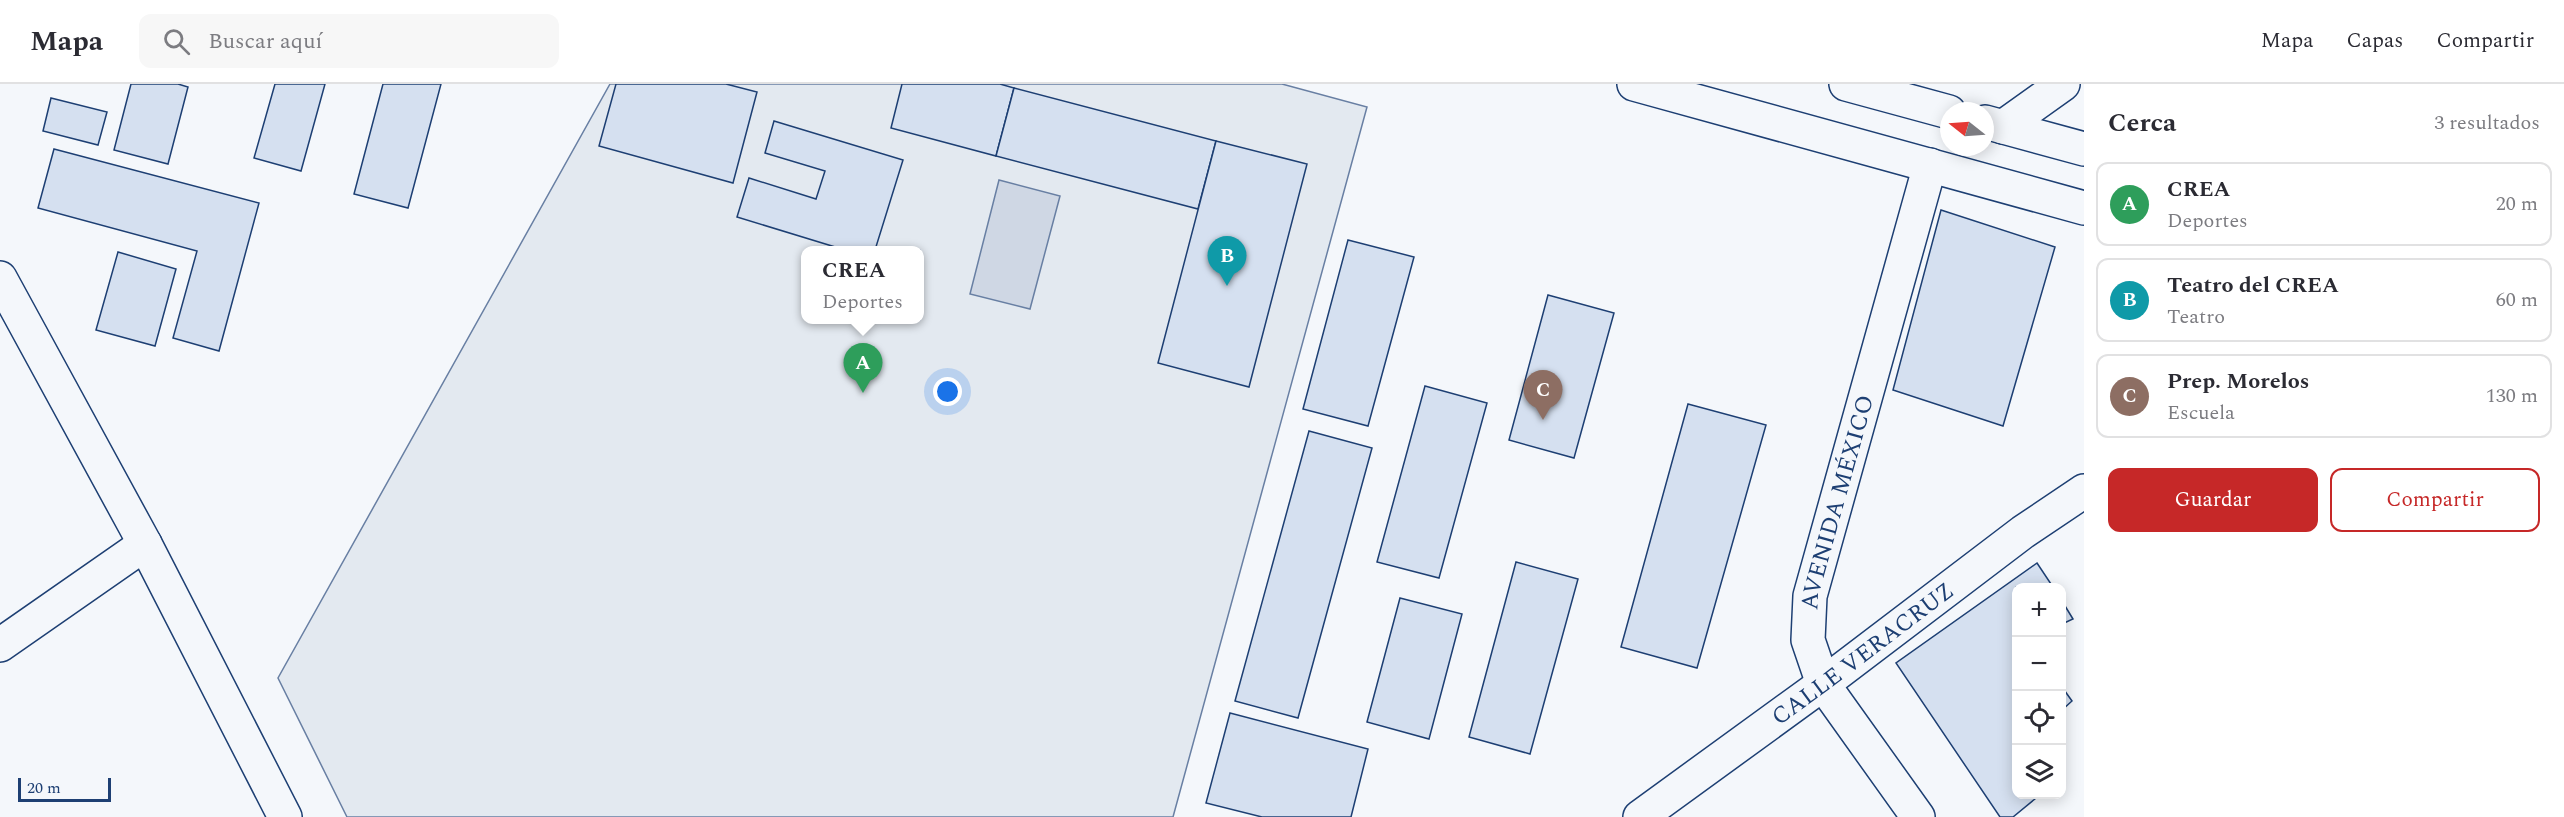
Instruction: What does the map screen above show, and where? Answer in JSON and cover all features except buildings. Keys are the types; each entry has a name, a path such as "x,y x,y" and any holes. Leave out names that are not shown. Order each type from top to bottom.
{"street":[{"path":"1634,84 2084,208"},
{"path":"1846,84 1940,110"},
{"path":"1994,124 2063,84"},
{"path":"1994,124 2084,149"},
{"name":"AVENIDA MÉXICO","path":"1918,817 1823,684 1808,640 1810,596 1930,165"},
{"path":"0,278 145,544 285,817"},
{"name":"CALLE VERACRUZ","path":"1640,817 1823,684 2023,532 2084,491"},
{"path":"0,645 145,544"}],"shaded area":[{"path":"610,84 1282,84 1367,107 1173,817 347,817 278,678"},
{"path":"999,180 1060,196 1030,309 970,294"}],"place":[{"name":"Teatro del CREA","path":"1227,286"},
{"name":"CREA","path":"863,393"},
{"name":"Prep. Morelos","path":"1543,420"}]}
